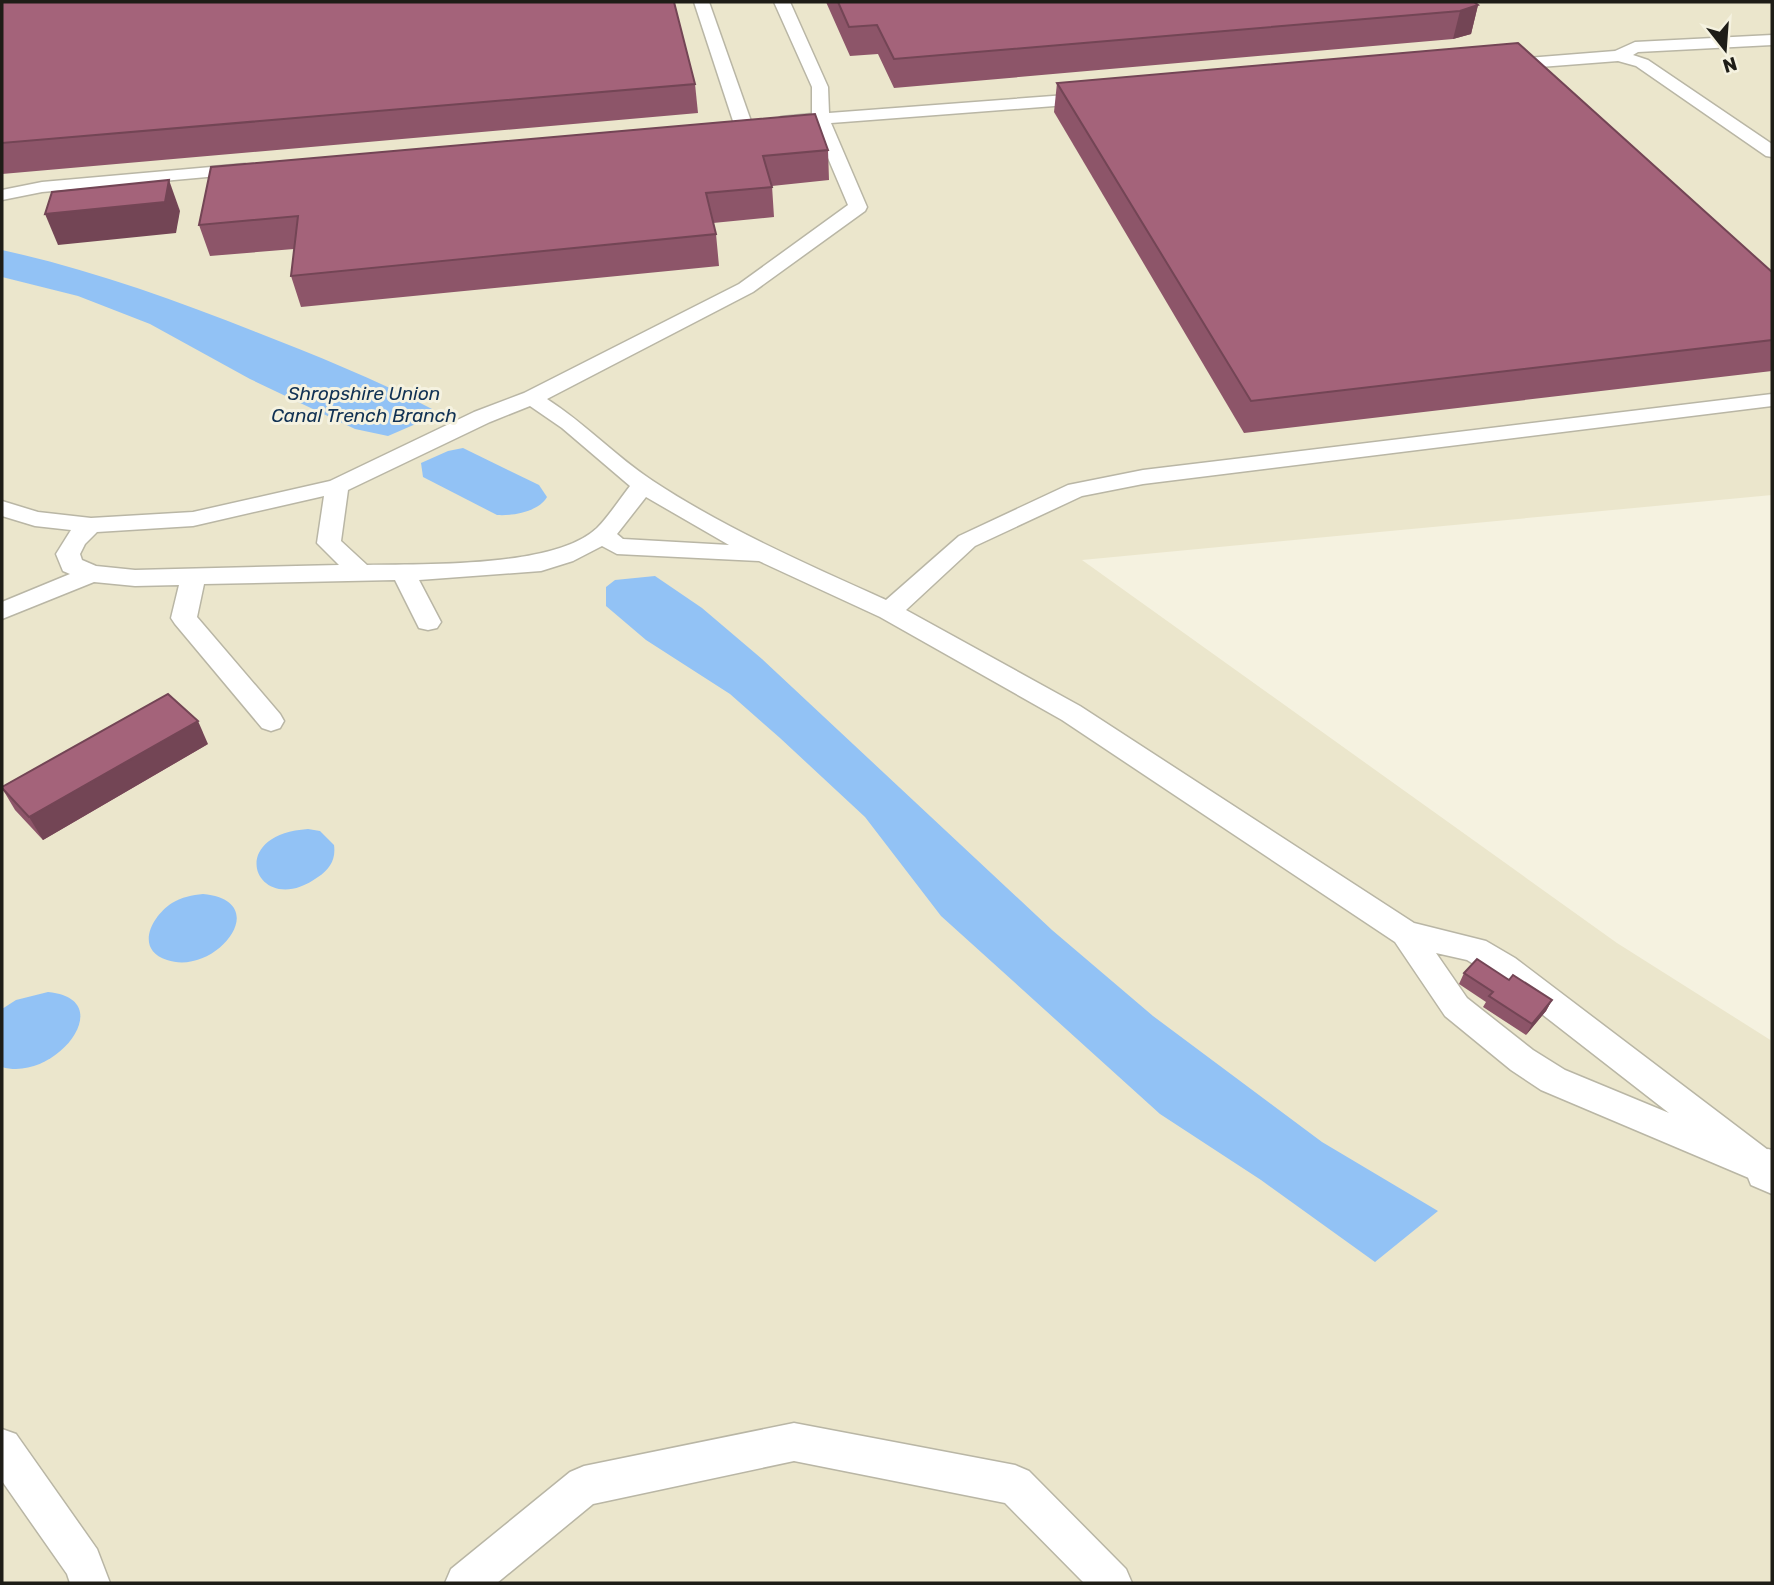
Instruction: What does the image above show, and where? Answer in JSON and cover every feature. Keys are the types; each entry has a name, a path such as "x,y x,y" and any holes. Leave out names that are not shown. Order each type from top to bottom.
{"lane":[{"path":"701,2 749,124 1109,96"},
{"path":"2,508 35,519 91,525 193,519 337,486 482,416 532,398 746,288 858,207 821,120 820,87 782,2"},
{"path":"1619,56 1635,47 1772,40"},
{"path":"1479,67 1619,56 1653,68 1772,152"},
{"path":"1520,64 1541,81"},
{"path":"2,195 42,187 270,167"},
{"path":"532,398 570,423 643,485 764,554 889,611 1071,713 1406,933 1475,950 1504,967 1770,1171"},
{"path":"889,611 967,541 1076,490 1143,477 1772,401"},
{"path":"91,525 75,540 68,554 72,565 91,574 135,578 403,571 541,563 564,556 604,535 643,485"},
{"path":"337,486 330,543 359,572"},
{"path":"604,535 617,546 764,554"},
{"path":"403,571 428,622"},
{"path":"2,611 91,574"},
{"path":"193,576 184,618 271,721"},
{"path":"1406,933 1456,1007 1536,1070 1553,1080 1770,1171"},
{"path":"465,1583 584,1486 793,1442 1015,1485 1112,1583"},
{"path":"2,1448 83,1563 90,1583"}],"shaded area":[{"path":"2,2 1772,2 1772,495 1082,560 1617,943 1772,1041 1772,1583 2,1583"}],"water":[{"name":"Shropshire Union Canal Trench Branch","path":"2,250 98,276 193,308 345,368 432,409 425,420 388,436 355,429 250,379 150,324 78,296 2,277"},
{"name":"Shropshire Union Canal Trench Branch","path":"463,448 539,485 547,497 531,510 497,515 423,477 421,463 448,451"},
{"path":"655,576 702,608 762,659 1052,930 1153,1016 1322,1142 1438,1211 1375,1262 1261,1180 1160,1114 941,916 865,817 780,738 730,694 646,640 606,606 606,587 615,580"},
{"path":"308,829 320,831 334,845 333,859 326,871 297,888 279,889 266,883 258,872 257,858 264,845 281,835"},
{"path":"203,894 224,900 235,910 236,922 230,936 219,948 203,958 185,962 167,960 157,955 149,941 150,932 158,916 176,901"},
{"path":"48,992 69,998 79,1009 79,1023 72,1038 59,1052 42,1063 22,1069 2,1067 2,1009 16,1000"}],"building":[{"path":"2,2 674,2 695,84 2,143"},
{"path":"838,2 1474,2 1478,5 1460,11 894,59 877,25 849,27"},
{"path":"1518,43 1772,272 1772,340 1251,401 1057,83"},
{"path":"815,114 828,150 763,156 772,187 706,193 716,234 291,276 298,216 199,225 211,167"},
{"path":"169,180 165,202 45,214 52,192"},
{"path":"168,694 198,721 29,817 2,788 2,787"},
{"path":"1477,959 1509,980 1513,975 1552,1000 1532,1024 1489,996 1493,992 1464,973"}]}
